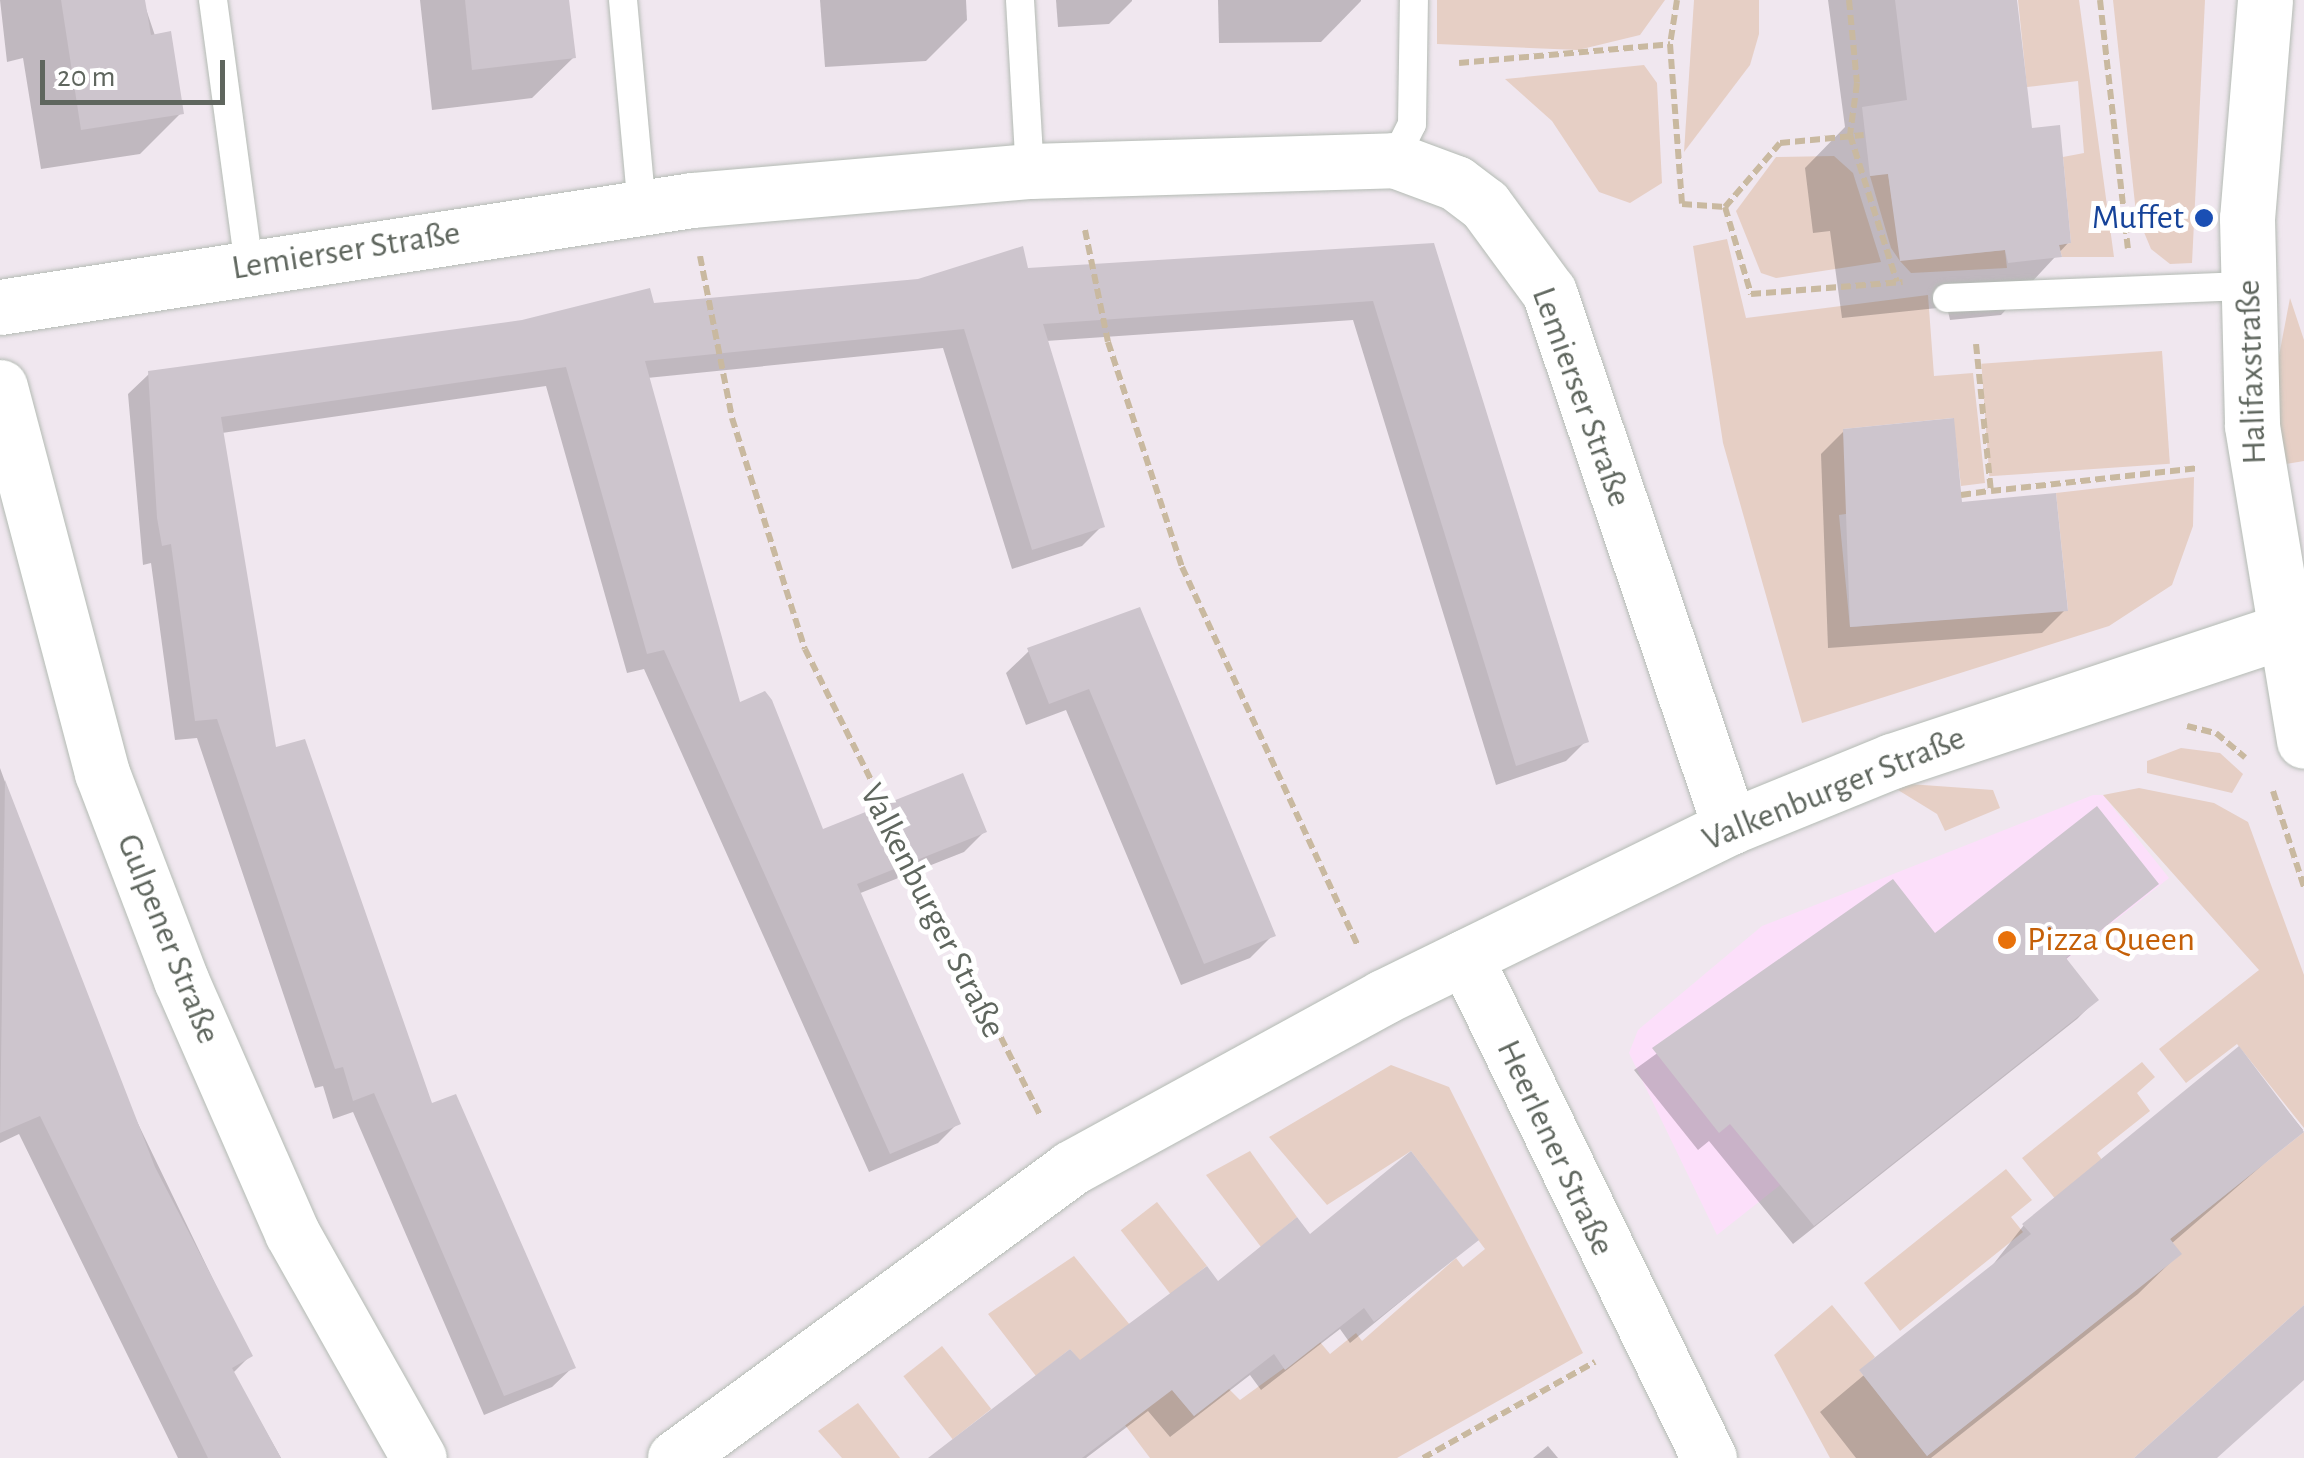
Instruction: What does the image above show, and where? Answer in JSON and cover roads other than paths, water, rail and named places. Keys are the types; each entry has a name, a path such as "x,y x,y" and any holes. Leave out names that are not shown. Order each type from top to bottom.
{"street":[{"name":"Halifaxstraße","path":"2265,0 2249,286 2256,482 2292,627 2275,756"},
{"name":"Lemierser Straße","path":"0,308 249,264 667,203 1054,170 1394,160 1456,182 1484,206 1549,292 1730,827"},
{"name":"Gulpener Straße","path":"0,387 102,773 181,980 292,1233 420,1458"},
{"name":"Valkenburger Straße","path":"674,1458 1071,1168 1382,997 1730,827 1892,760 2292,627"},
{"name":"Heerlener Straße","path":"1465,957 1646,1339 1710,1458"}],"lane":[{"path":"213,0 249,264"},
{"path":"622,0 667,203"},
{"path":"1020,0 1054,170"},
{"path":"1394,160 1412,124 1414,0"},
{"path":"1959,297 2132,284 2249,286"}],"place":[{"name":"Muffet","path":"2204,218"},
{"name":"Pizza Queen","path":"2007,940"}]}
